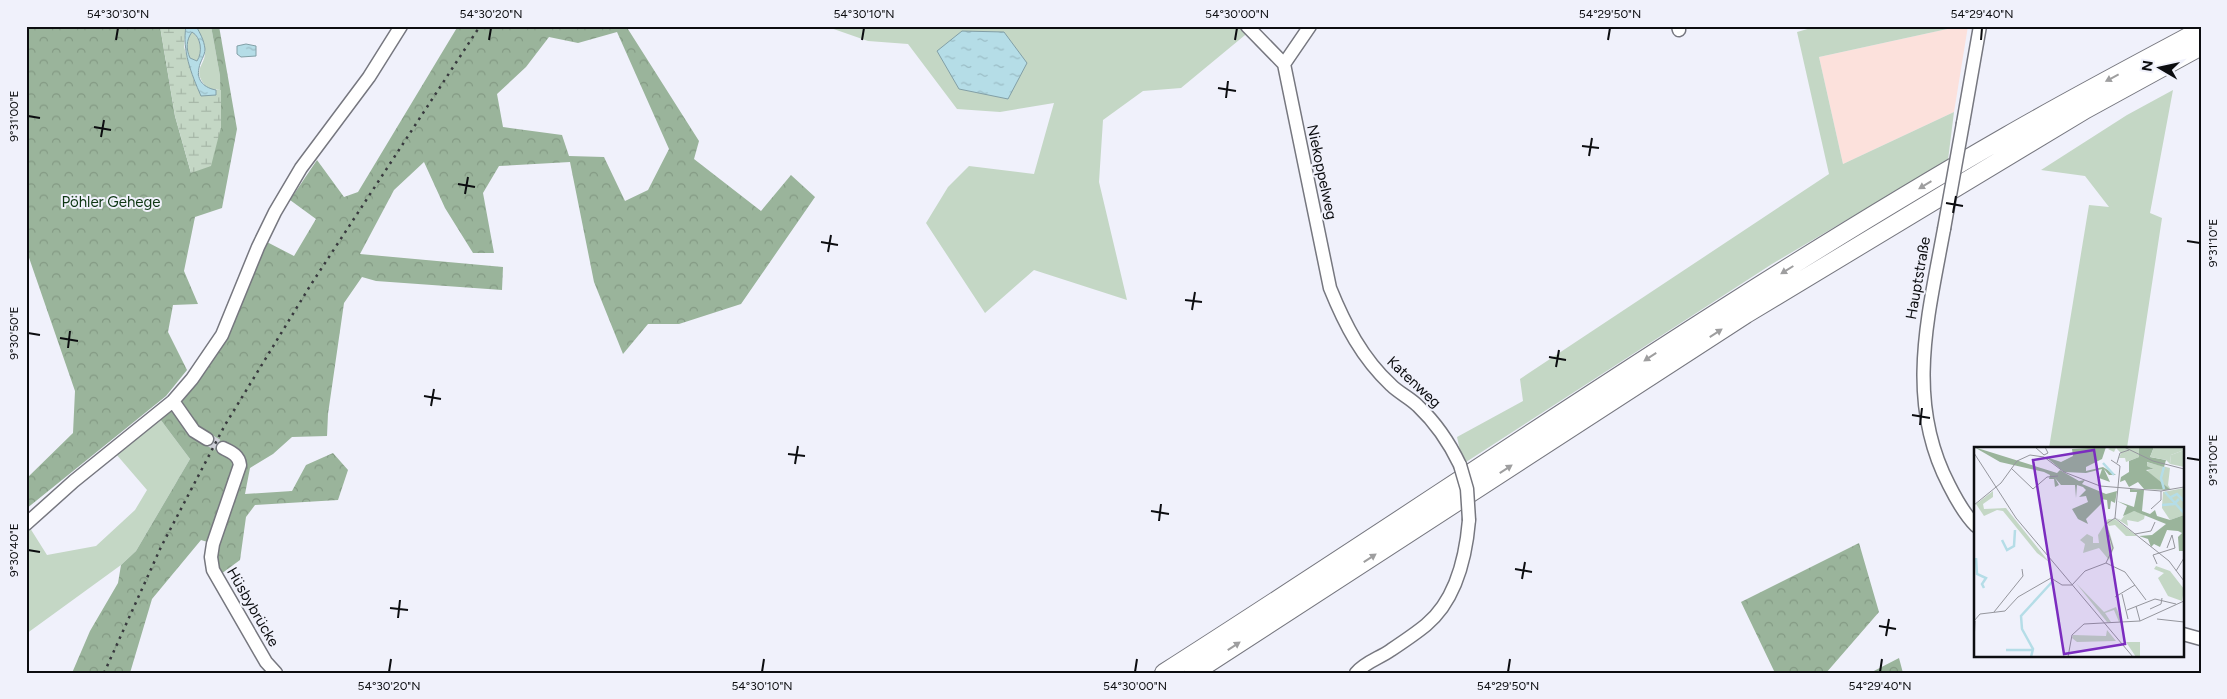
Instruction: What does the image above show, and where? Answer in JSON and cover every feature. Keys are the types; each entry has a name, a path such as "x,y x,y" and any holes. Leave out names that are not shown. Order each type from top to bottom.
{"highway":[{"path":"1164,673 1680,337 1842,235 2007,136 2201,30"},
{"path":"1193,673 1746,314 2086,109 2201,46"}],"street":[{"path":"26,524 74,481 173,401 192,380 222,335 274,212 302,168 370,77 401,26"},
{"path":"1247,26 1284,64 1310,26"},
{"name":"Hauptstraße","path":"1974,523 1953,493 1937,459 1927,426 1923,394 1925,336 1980,26"},
{"name":"Niekoppelweg","path":"1284,64 1330,288 1350,334"},
{"name":"Katenweg","path":"1350,334 1371,364 1392,386 1417,405 1440,429 1460,465 1467,489 1469,520 1467,549 1457,577 1441,607 1427,624 1387,653 1360,668 1356,673"},
{"path":"173,401 194,431 207,438"},
{"name":"Hüsbybrücke","path":"223,448 236,456 240,460 240,465 213,544 211,557 213,570 266,662 276,673"},
{"path":"2184,634 2201,640"}],"shaded area":[{"path":"1968,26 1954,112 1843,164 1819,57"}],"green space":[{"name":"Pöhler Gehege","path":"26,26 160,26 175,116 191,173 221,127 220,76 211,26 219,26 237,129 222,208 195,217 184,271 198,304 173,305 168,332 187,370 166,396 26,509 26,479 73,433 75,391 26,249"},
{"path":"160,26 186,26 184,47 195,82 215,95 216,90 221,90 221,127 211,166 191,173 175,116"},
{"path":"196,26 211,26 221,90 208,89 202,82 199,72 204,60 205,49"},
{"path":"458,26 626,26 699,141 694,159 761,211 791,175 815,197 741,304 679,324 648,324 623,354 594,282 570,162 499,166 483,193 494,253 473,253 445,208 424,162 394,190 360,254 503,267 502,290 376,281 362,277 344,303 328,414 327,436 292,437 273,454 250,468 245,494 292,491 306,465 333,453 348,470 338,500 255,505 246,517 240,560 221,574 214,559 217,545 201,540 152,599 130,673 72,673 90,631 118,583 121,565 136,551 190,459 160,419 203,375 230,332 265,241 294,256 316,219 290,200 317,160 344,197 358,192","holes":["617,32 669,149 648,190 625,201 604,157 569,156 562,135 503,127 497,94 526,67 549,37 578,43"]},
{"path":"825,26 1256,26 1181,88 1143,91 1103,120 1099,182 1127,300 1034,270 985,313 926,223 948,187 969,166 1034,174 1054,103 1000,112 957,109 908,44 868,41","holes":["1004,32 1013,46 937,51"]},
{"path":"1818,26 1961,26 1819,57 1843,164 1954,112 1948,160 1772,264 1463,464 1457,437 1523,401 1520,379 1829,174 1797,32"},
{"path":"192,32 200,45 200,54 197,61 190,58 188,51 187,44"},
{"path":"2173,90 2150,213 2162,218 2127,447 2049,447 2089,205 2109,207 2085,176 2041,170 2127,115"},
{"path":"160,419 190,459 136,551 121,565 26,634 26,534 30,528 47,555 96,546 135,510 147,490 116,454"},
{"path":"1859,543 1879,612 1826,673 1775,673 1741,602"},
{"path":"1899,658 1903,673 1870,673"}],"water":[{"path":"186,26 196,26 205,49 198,73 199,77 205,86 216,90 216,95 201,96 188,62 185,35","holes":["192,32 195,34 200,45 197,61 190,58 187,48 190,35"]},
{"path":"962,31 1004,32 1027,63 1008,99 959,89 937,51"},
{"path":"246,44 256,46 256,56 241,57 237,54 237,46"}],"tunnel":[{"path":"207,439 223,448"}],"railway":[{"path":"104,673 161,547 225,425 310,286 480,26"}]}
